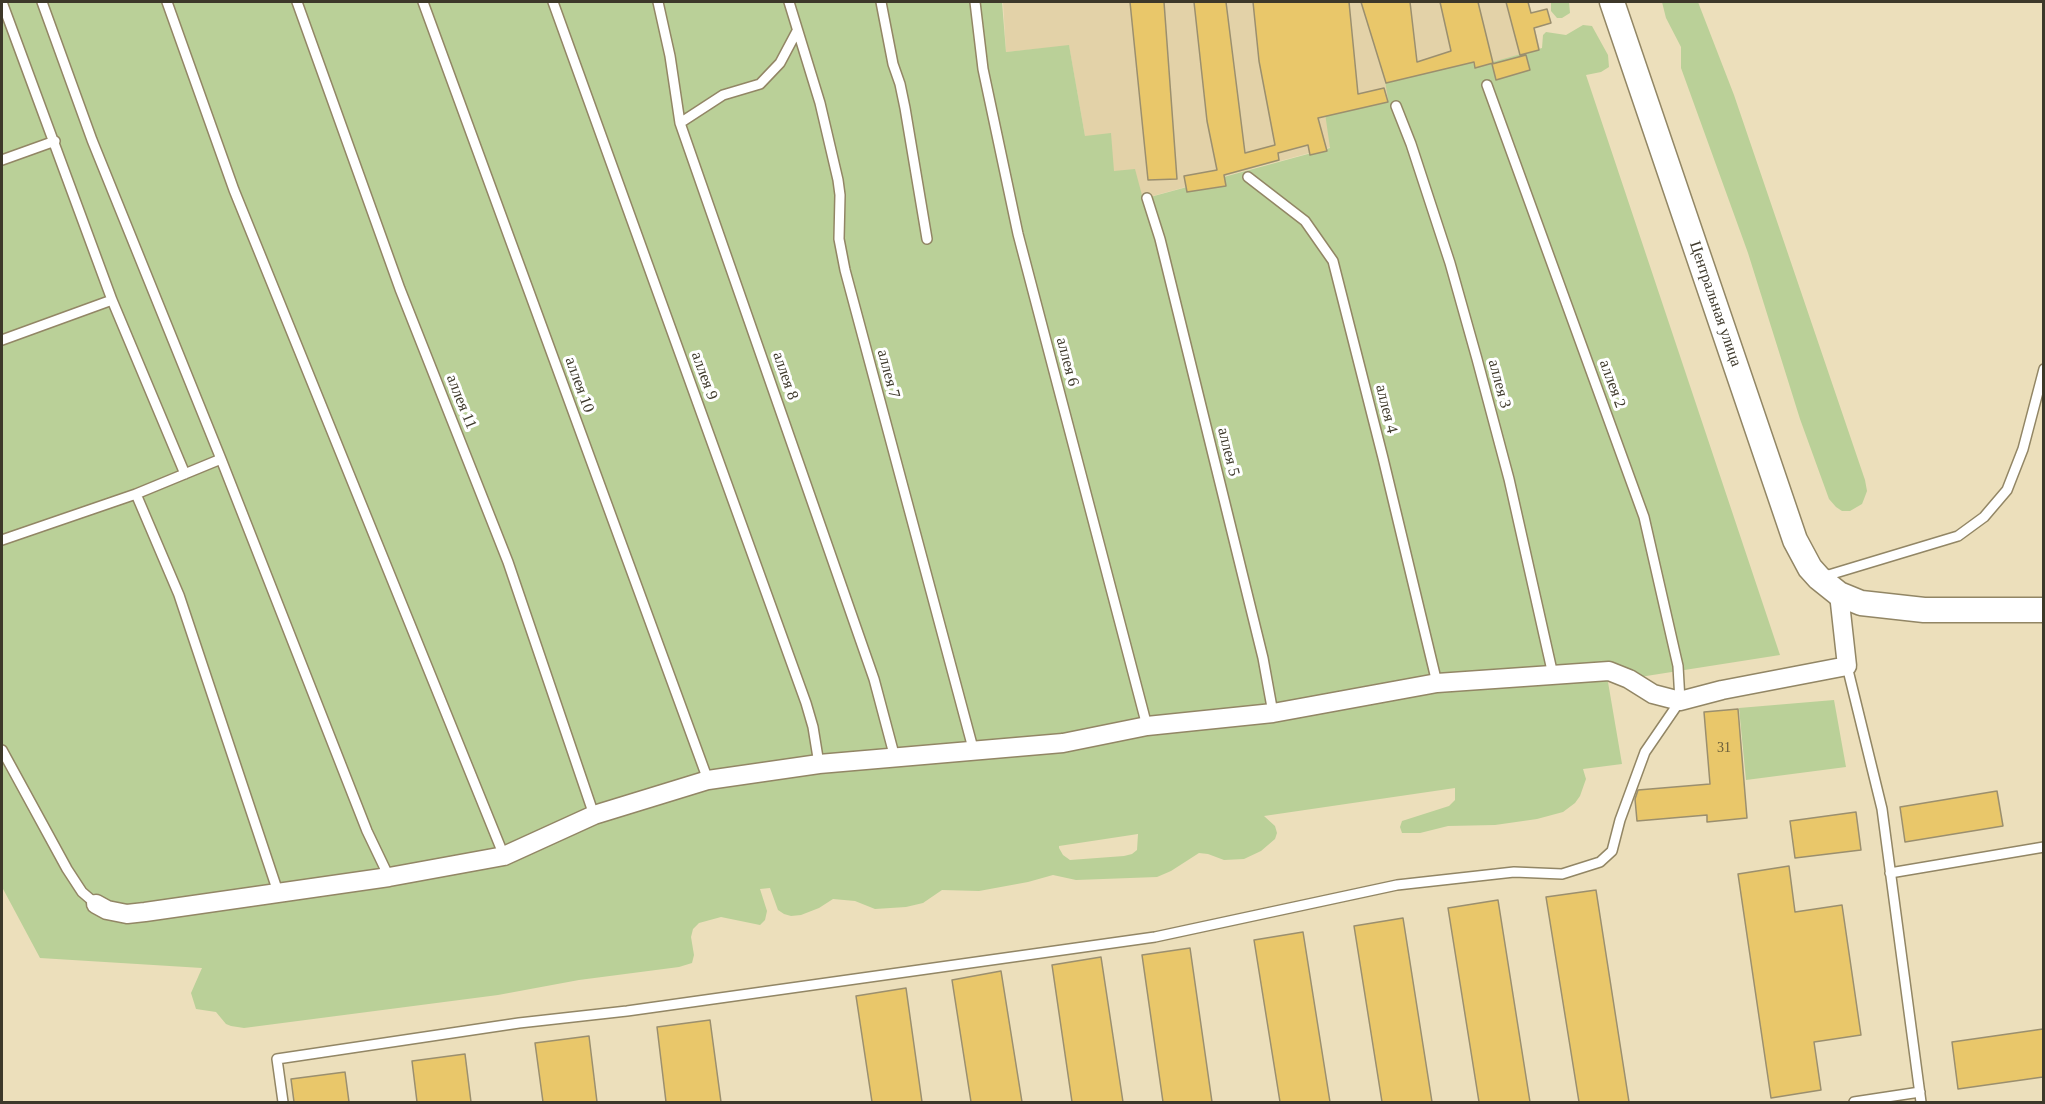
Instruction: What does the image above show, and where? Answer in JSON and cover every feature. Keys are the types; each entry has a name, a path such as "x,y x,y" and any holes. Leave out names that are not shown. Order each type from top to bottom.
{"street":[{"name":"Центральная улица","path":"1612,2 1795,540 1803,557 1819,578 1839,594 1861,603 1903,608 2043,610"},
{"path":"96,904 107,910 127,914 389,877 504,856 594,815 708,780 819,764 1063,743 1147,726 1273,713 1437,683 1609,671 1629,679 1653,694 1680,701 1722,690 1847,666 1839,594"}],"lane":[{"path":"2,2 112,300 185,474"},
{"path":"42,2 92,140 221,459 367,831 389,877"},
{"path":"167,2 234,190 504,856"},
{"name":"аллея 11","path":"297,2 400,289 508,562 594,815"},
{"name":"аллея 10","path":"423,2 708,780"},
{"name":"аллея 9","path":"553,2 806,703 813,727 819,764"},
{"name":"аллея 8","path":"658,2 670,56 680,123 874,680 895,758"},
{"name":"аллея 7","path":"789,2 820,103 838,180 839,239 844,270 974,752"},
{"path":"881,2 893,64 905,108 927,239"},
{"name":"аллея 6","path":"975,2 983,69 1017,234 1147,726"},
{"path":"680,123 723,95 760,84 780,63 797,31"},
{"name":"аллея 2","path":"1487,85 1644,517 1678,666 1680,701"},
{"name":"аллея 3","path":"1396,106 1411,144 1465,316 1509,479 1554,675"},
{"path":"2,160 55,141"},
{"name":"аллея 4","path":"1248,177 1305,221 1333,261 1437,683"},
{"name":"аллея 5","path":"1147,198 1160,238 1260,646 1273,713"},
{"path":"2,340 112,300"},
{"path":"1819,578 1958,536 1984,517 2007,490 2023,450 2043,369"},
{"path":"2,540 136,494 221,459"},
{"path":"136,494 179,595 278,892"},
{"path":"1847,666 1882,809 1921,1102"},
{"path":"283,1102 277,1059 519,1023 627,1011 1155,937 1397,885 1514,872 1562,874 1600,862 1612,851 1620,820 1645,752 1680,701"},
{"path":"2,750 67,869 82,892 96,904"},
{"path":"1890,873 2043,848"},
{"path":"1854,1102 1920,1092"}],"shaded area":[{"path":"1003,2 1528,2 1540,49 1474,68 1472,60 1385,82 1389,99 1331,147 1142,199 1114,172 1085,136 1069,46 1006,52"}],"green space":[{"path":"2,2 1002,2 1006,52 1069,45 1085,136 1111,133 1114,171 1135,169 1143,199 1330,148 1325,113 1388,99 1385,81 1472,60 1475,67 1542,48 1543,35 1546,32 1566,35 1583,25 1592,26 1608,55 1609,67 1601,72 1586,75 1780,655 1608,682 1622,764 1583,769 1586,779 1580,796 1563,812 1537,819 1495,825 1448,826 1420,833 1402,833 1400,827 1402,821 1449,806 1455,800 1455,788 1264,816 1275,826 1277,833 1275,839 1261,851 1244,859 1224,860 1199,853 1157,877 1076,880 1053,875 979,891 942,890 923,903 906,907 875,909 855,901 833,899 819,908 791,916 778,910 770,888 760,889 767,911 765,920 760,925 721,917 699,923 693,929 691,937 694,955 692,963 679,967 579,980 498,995 244,1028 226,1024 216,1012 196,1009 191,993 202,968 40,958 2,887","holes":["1138,834 1137,850 1124,856 1070,860 1063,855 1059,846"]},
{"path":"1551,2 1569,2 1570,13 1557,18 1551,11"},
{"path":"1662,2 1698,2 1734,95 1865,480 1867,491 1862,504 1850,511 1842,511 1829,499 1800,419 1748,253 1681,68 1681,47 1666,18"},
{"path":"1834,700 1846,767 1746,780 1739,708"}],"building":[{"path":"1130,2 1164,2 1177,179 1148,180"},
{"path":"1194,2 1226,2 1245,153 1275,145 1259,61 1253,2 1349,2 1358,94 1384,88 1388,102 1318,118 1327,151 1310,155 1308,145 1278,153 1279,160 1224,175 1226,186 1187,192 1184,176 1217,170 1207,121"},
{"path":"1361,2 1410,2 1417,62 1451,51 1440,2 1478,2 1493,63 1475,68 1474,62 1386,83"},
{"path":"1506,2 1528,2 1531,13 1547,9 1551,23 1534,28 1539,50 1520,55"},
{"path":"1526,55 1530,70 1496,80 1492,64"},
{"path":"1738,709 1747,818 1707,822 1707,815 1637,821 1635,799 1638,790 1710,784 1704,712"},
{"path":"1997,791 2003,826 1905,842 1900,807"},
{"path":"1856,812 1861,850 1795,858 1790,821"},
{"path":"1789,866 1795,912 1842,905 1861,1035 1814,1042 1821,1090 1771,1098 1738,874"},
{"path":"1596,890 1629,1102 1579,1102 1546,897"},
{"path":"1498,900 1530,1102 1479,1102 1448,908"},
{"path":"1403,918 1432,1102 1382,1102 1354,926"},
{"path":"1303,932 1330,1102 1280,1102 1254,940"},
{"path":"1190,948 1212,1102 1163,1102 1142,955"},
{"path":"1101,957 1123,1102 1072,1102 1052,965"},
{"path":"1001,971 1022,1102 971,1102 952,980"},
{"path":"906,988 922,1102 872,1102 856,996"},
{"path":"710,1020 721,1102 666,1102 657,1027"},
{"path":"2043,1029 2043,1077 1958,1089 1952,1042"},
{"path":"589,1036 597,1102 543,1102 535,1043"},
{"path":"465,1054 471,1102 417,1102 412,1061"},
{"path":"345,1072 349,1102 294,1102 291,1079"}]}
